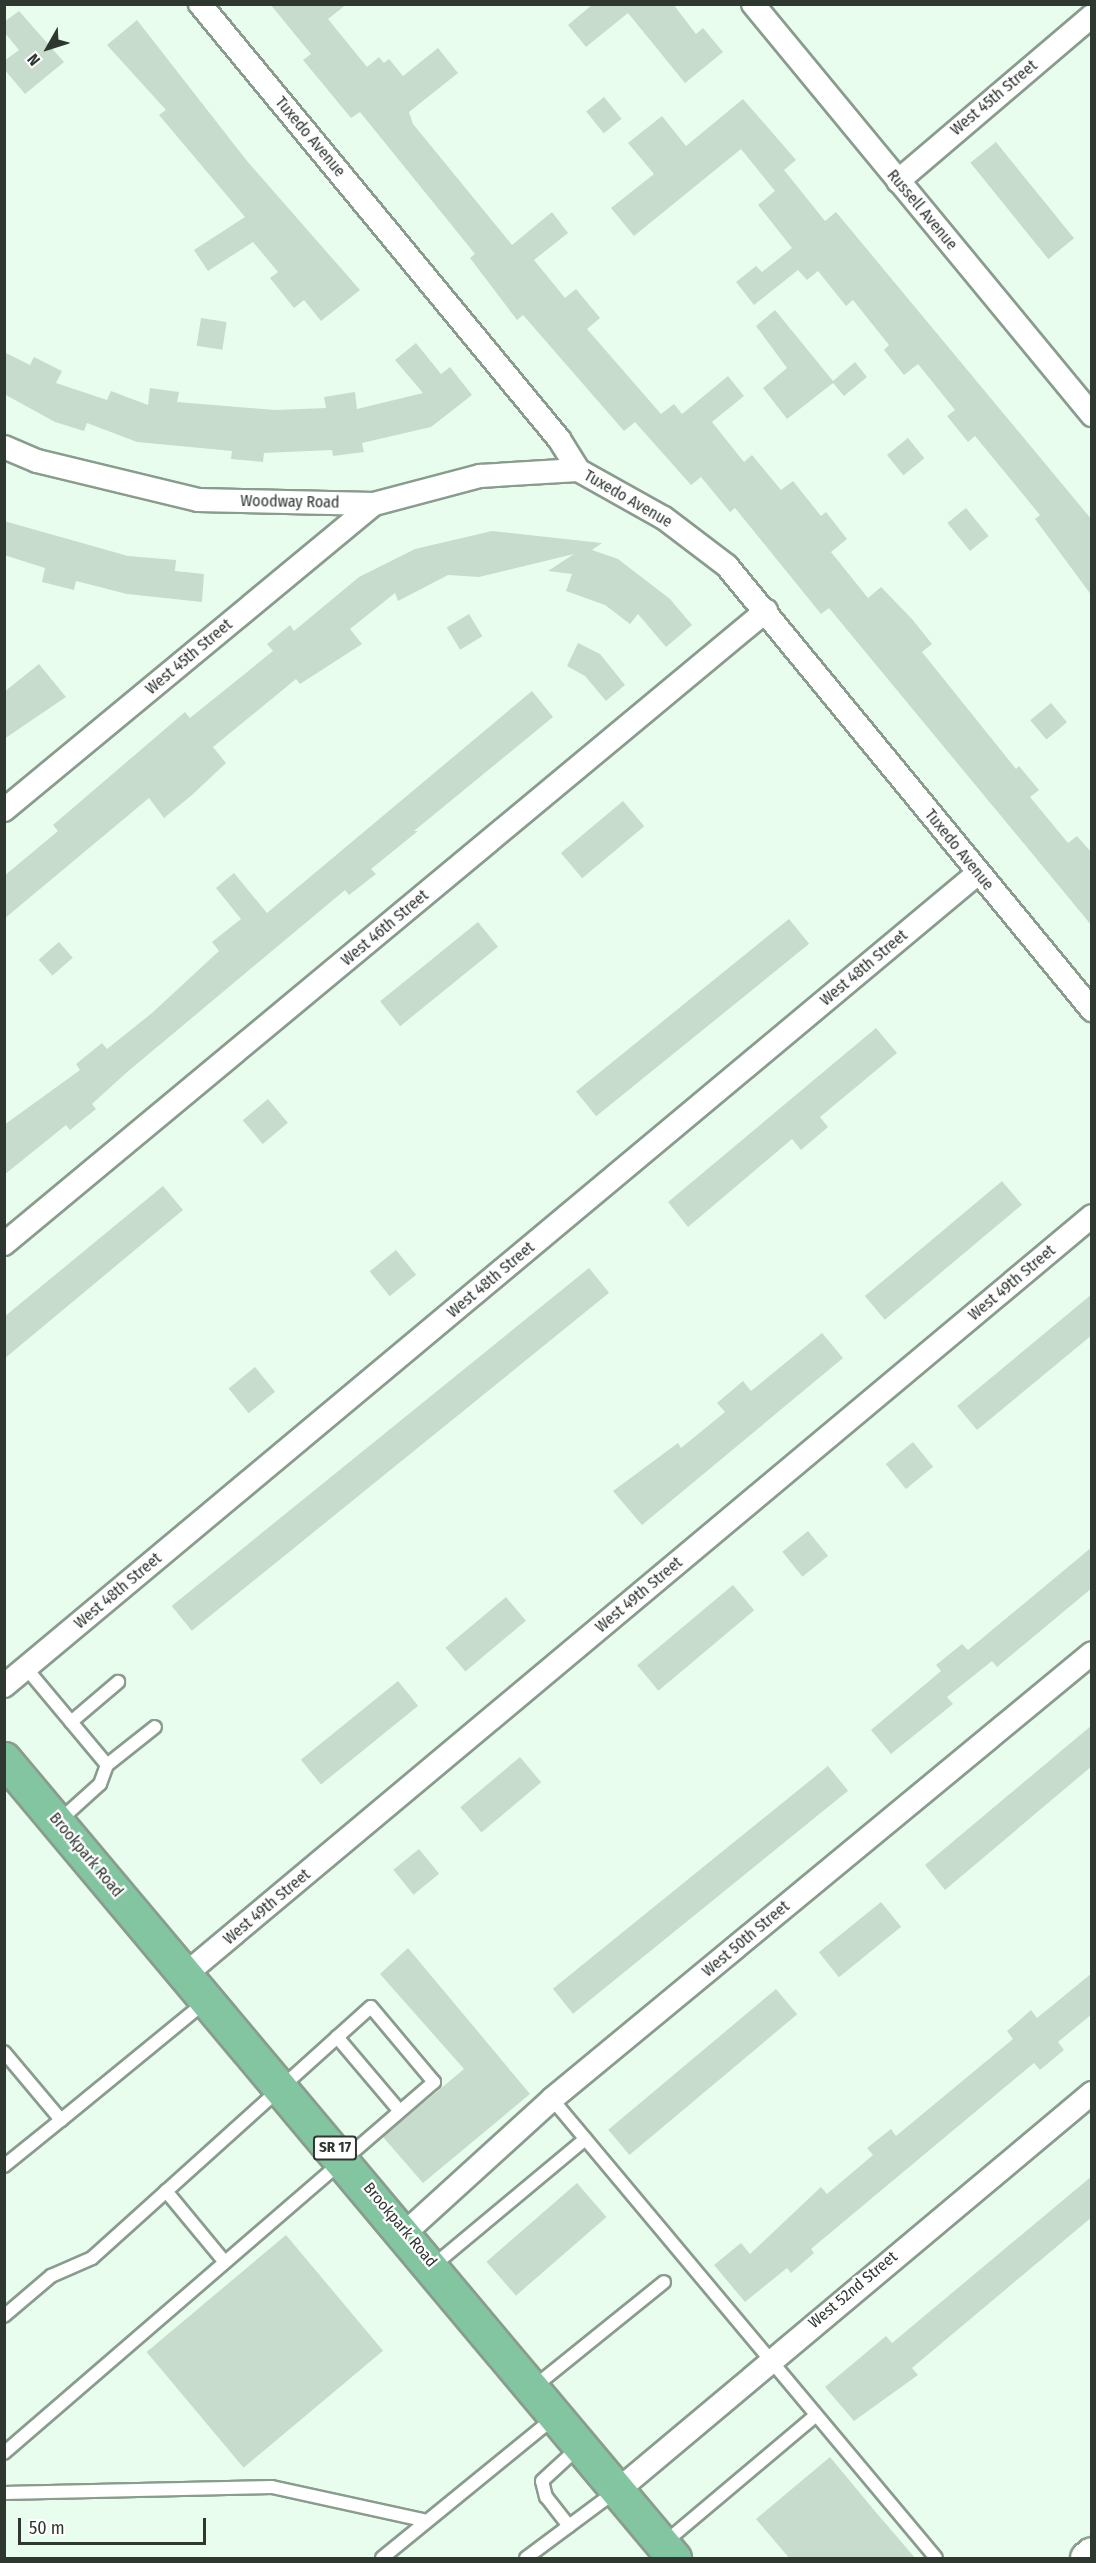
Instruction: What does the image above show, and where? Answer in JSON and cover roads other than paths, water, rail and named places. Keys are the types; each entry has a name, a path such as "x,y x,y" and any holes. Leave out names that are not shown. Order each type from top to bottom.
{"main road":[{"name":"Brookpark Road","path":"4,1759 343,2156 668,2552"}],"street":[{"name":"Tuxedo Avenue","path":"201,4 559,439 578,470 664,518 727,566 1092,1010"},
{"name":"Russell Avenue","path":"753,4 1092,415"},
{"name":"West 45th Street","path":"898,181 1092,16"},
{"name":"Woodway Road","path":"4,447 37,461 198,500 374,504 480,476 578,470"},
{"name":"West 45th Street","path":"4,810 374,504"},
{"name":"West 46th Street","path":"4,1244 766,611"},
{"name":"West 48th Street","path":"4,1686 978,873"},
{"name":"West 49th Street","path":"187,1973 1092,1216"},
{"name":"West 50th Street","path":"406,2232 552,2099 1092,1653"},
{"name":"West 52nd Street","path":"617,2491 768,2361 1092,2093"},
{"path":"1087,2559 1092,2554"}],"lane":[{"path":"26,1668 107,1765"},
{"path":"71,1722 118,1682"},
{"path":"58,1822 100,1784 107,1765 155,1727"},
{"path":"6,2161 61,2120 208,1999"},
{"path":"4,2316 51,2276 92,2258 371,2007 434,2082 343,2156 4,2453"},
{"path":"337,2037 399,2110"},
{"path":"4,2052 61,2120"},
{"path":"552,2099 768,2361 936,2559"},
{"path":"434,2265 585,2139"},
{"path":"166,2191 224,2261"},
{"path":"533,2388 663,2282"},
{"path":"382,2559 423,2520 556,2416"},
{"path":"668,2552 815,2416"},
{"path":"569,2526 546,2498 542,2481 580,2446"},
{"path":"4,2493 272,2487 423,2520"},
{"path":"526,2559 617,2491"}]}
